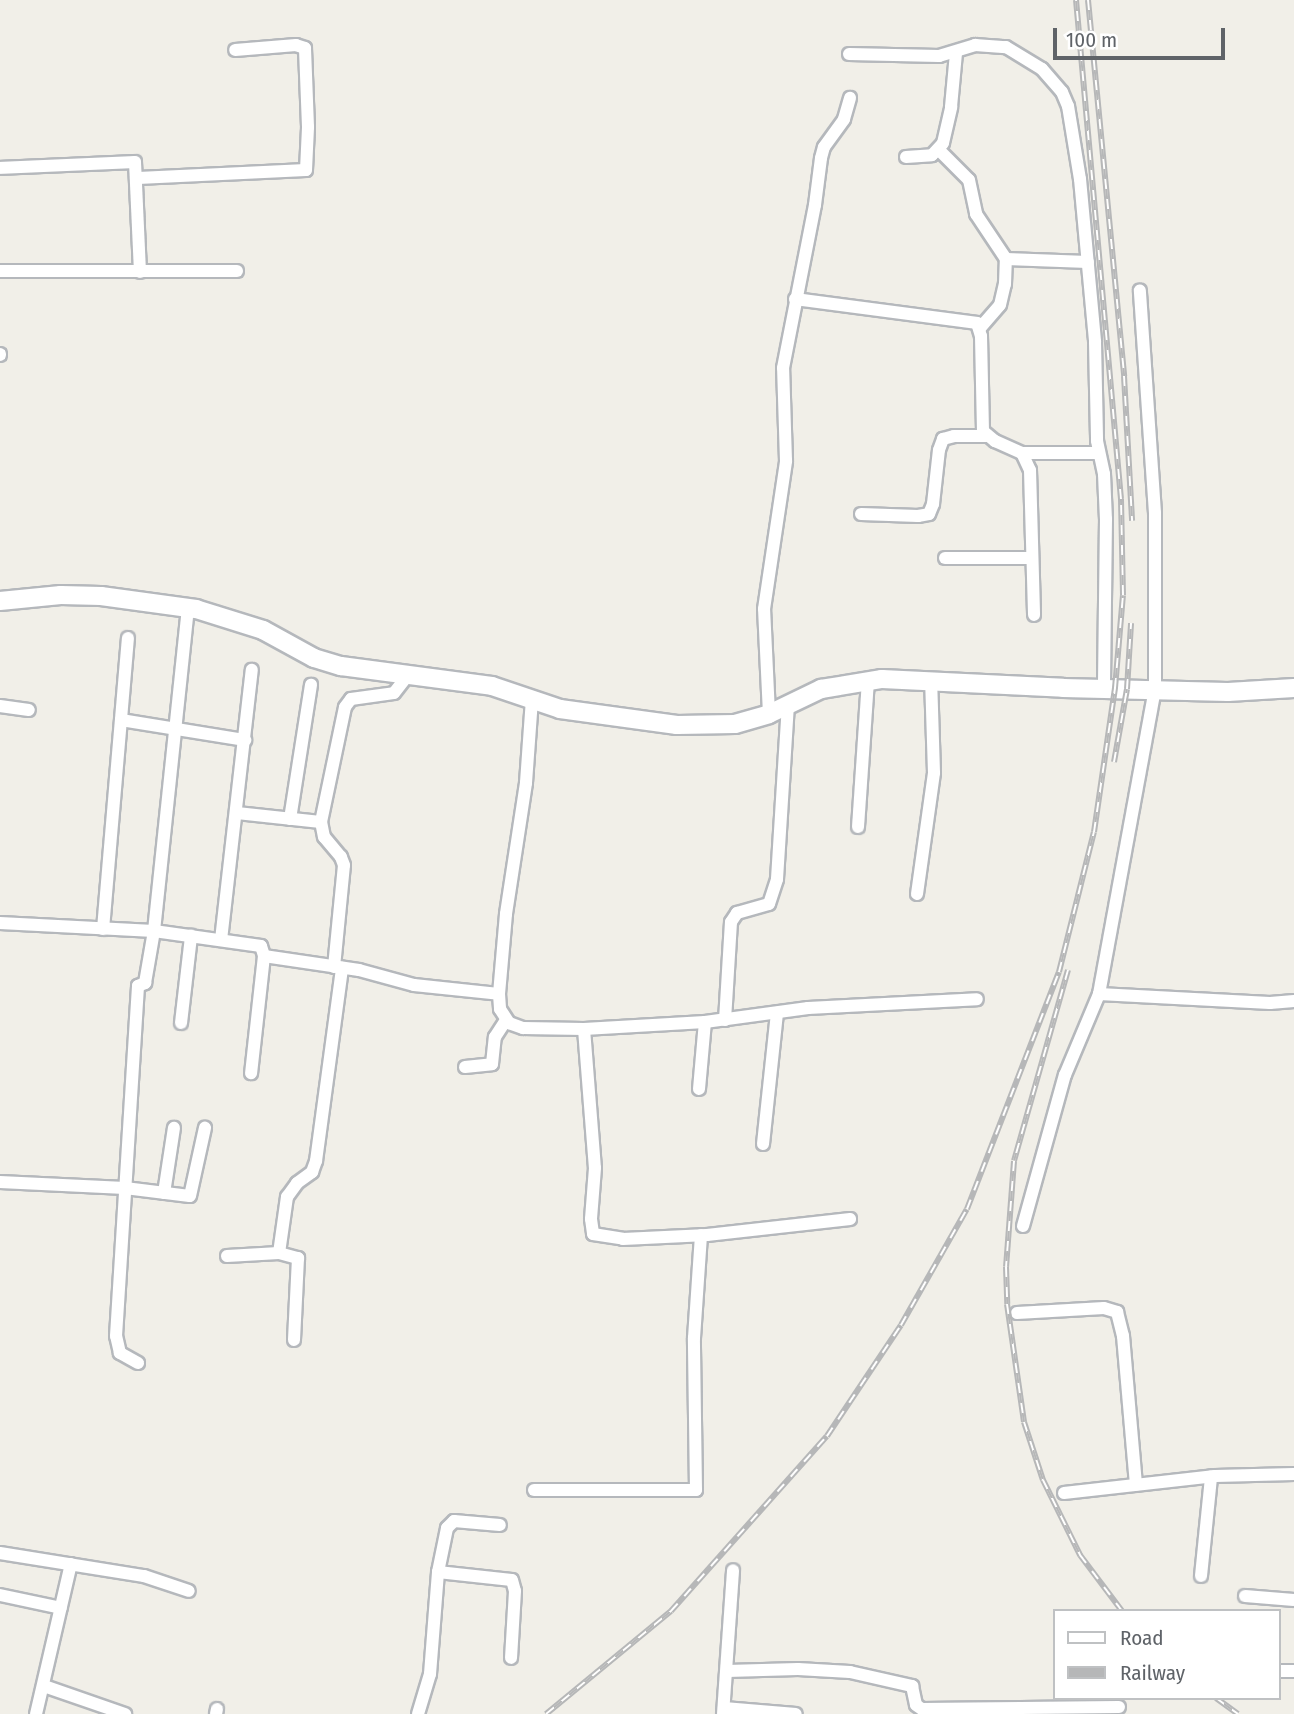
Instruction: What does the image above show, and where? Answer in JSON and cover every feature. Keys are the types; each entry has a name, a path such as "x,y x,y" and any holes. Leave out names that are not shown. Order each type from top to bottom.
{"street":[{"path":"849,54 939,57 975,45 1016,51 1042,69 1062,92 1074,139 1095,342 1098,453 1104,474 1106,509 1104,688"},
{"path":"138,178 306,170 308,91 305,48 296,46 235,50"},
{"path":"939,150 951,107 956,53"},
{"path":"769,714 765,587 786,461 782,381 795,299 815,205 821,158 824,146 844,119 850,99"},
{"path":"906,157 921,157 939,150"},
{"path":"939,150 970,180 976,214 1006,259 1005,284 1000,305 980,328 982,425 986,436"},
{"path":"0,168 133,161 138,166 140,272"},
{"path":"1006,259 1021,262 1088,262"},
{"path":"0,271 237,271"},
{"path":"1023,1226 1065,1075 1099,994 1148,690 1155,500 1140,291"},
{"path":"795,299 971,320 980,328"},
{"path":"861,514 929,514 933,504 939,450 943,439 954,436 986,436 1022,453 1098,453"},
{"path":"1022,453 1030,470 1034,615"},
{"path":"945,558 1032,558"},
{"path":"0,601 61,595 101,596 188,608 263,630 314,658 341,666 492,686 560,709 677,725 735,724 769,714 821,689 868,680 932,680 1148,690 1294,688"},
{"path":"138,1363 120,1353 116,1336 138,986 145,983 154,931 188,608"},
{"path":"103,929 128,638"},
{"path":"221,940 252,670"},
{"path":"279,1253 291,1189 312,1172 316,1161 338,967 344,865 341,857 324,838 321,822 347,702 355,698 394,693 409,674"},
{"path":"858,827 868,680"},
{"path":"917,894 934,773 932,680"},
{"path":"290,819 311,685"},
{"path":"532,699 526,783 506,914 499,994 500,1009 506,1020 523,1028 584,1029 705,1022 808,1008 977,999"},
{"path":"725,1020 731,922 737,913 769,904 777,879 788,703"},
{"path":"0,706 29,710"},
{"path":"121,720 245,740"},
{"path":"237,813 321,822"},
{"path":"0,923 154,931 260,945 264,956 251,1073"},
{"path":"181,1023 191,936"},
{"path":"264,956 338,967 414,985 499,994"},
{"path":"1099,994 1270,1003 1294,1001"},
{"path":"763,1144 777,1013"},
{"path":"465,1067 492,1064 495,1037 506,1020"},
{"path":"699,1090 705,1022"},
{"path":"584,1029 595,1168 591,1219 593,1234 623,1239 701,1235 850,1219"},
{"path":"164,1193 174,1128"},
{"path":"0,1182 125,1188 190,1196 205,1128"},
{"path":"534,1490 687,1492 696,1489 694,1338 701,1235"},
{"path":"227,1256 279,1253 296,1257 299,1261 293,1340"},
{"path":"1017,1313 1104,1308 1118,1312 1123,1336 1136,1484"},
{"path":"1064,1493 1211,1477 1294,1475"},
{"path":"1201,1576 1211,1477"},
{"path":"418,1714 430,1674 438,1572 452,1522 500,1525"},
{"path":"0,1553 144,1576 190,1591"},
{"path":"36,1714 71,1564"},
{"path":"733,1570 724,1711 796,1714"},
{"path":"438,1572 512,1580 515,1591 510,1658"},
{"path":"0,1595 61,1608"},
{"path":"1245,1596 1294,1601"},
{"path":"727,1671 798,1669 850,1672 912,1686 916,1705 922,1709 1119,1707"},
{"path":"44,1686 125,1714"}],"railway":[{"path":"546,1714 671,1611 827,1436 901,1325 967,1209 1059,972 1094,832 1115,688 1123,595 1121,499 1076,0"},
{"path":"1088,0 1124,376 1132,521"},
{"path":"1114,762 1127,689 1131,623"},
{"path":"1068,970 1014,1161 1006,1267 1007,1304 1024,1422 1043,1480 1080,1555 1120,1609"},
{"path":"1219,1700 1238,1714"}]}
